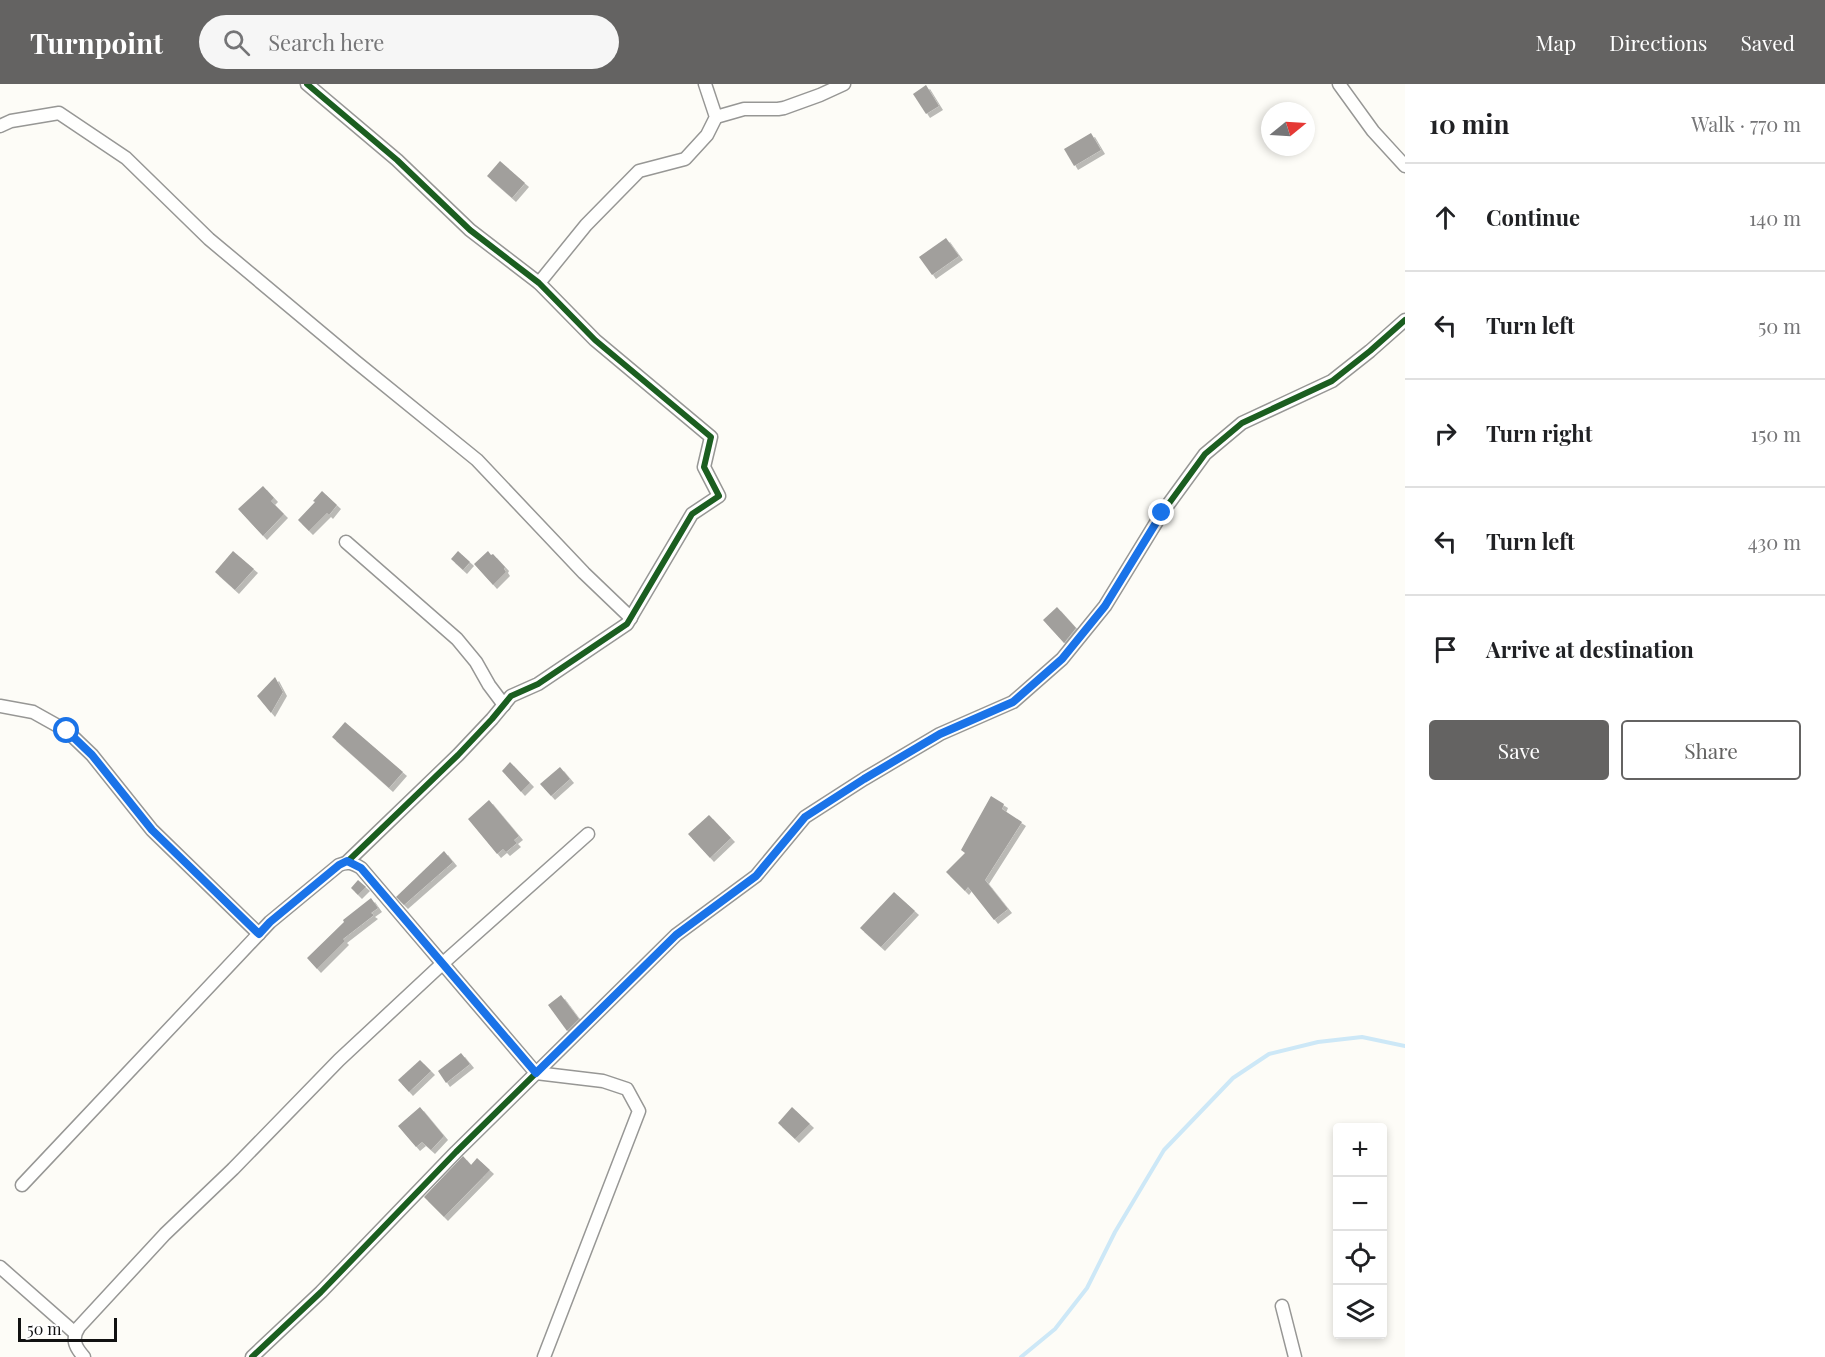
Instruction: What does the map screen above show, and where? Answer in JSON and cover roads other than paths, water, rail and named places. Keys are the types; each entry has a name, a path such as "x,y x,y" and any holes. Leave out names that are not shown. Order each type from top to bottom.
{"street":[{"path":"22,1185 270,922 339,865 347,861 458,755 511,696 538,684 627,624 692,514 719,496 704,467 711,437 595,340 539,283 470,230 397,160 307,84"},
{"path":"539,283 586,225 639,171 686,159 707,135 716,117 705,84"},
{"path":"716,117 744,109 784,108 819,96 844,84"},
{"path":"1339,84 1373,131 1405,166"},
{"path":"0,126 11,121 59,113 126,158 209,239 477,460 584,573 631,618"},
{"path":"252,1357 321,1292 448,1160 676,935 756,876 805,817 940,734 1013,702 1062,659 1105,606 1162,513 1205,454 1242,423 1332,381 1405,320"},
{"path":"346,542 457,639 476,662 504,705"},
{"path":"0,706 33,712 67,731 92,755 152,830 259,934"},
{"path":"84,1357 75,1347 75,1333 165,1234 233,1169 339,1060 442,964 588,834"},
{"path":"347,861 361,868 536,1073 603,1081 627,1089 639,1112 544,1357"},
{"path":"0,1267 75,1333"},
{"path":"1282,1306 1295,1357"}],"waterway":[{"path":"1021,1357 1055,1329 1087,1288 1115,1232 1164,1150 1233,1078 1269,1054 1318,1042 1362,1037 1405,1046"}]}
